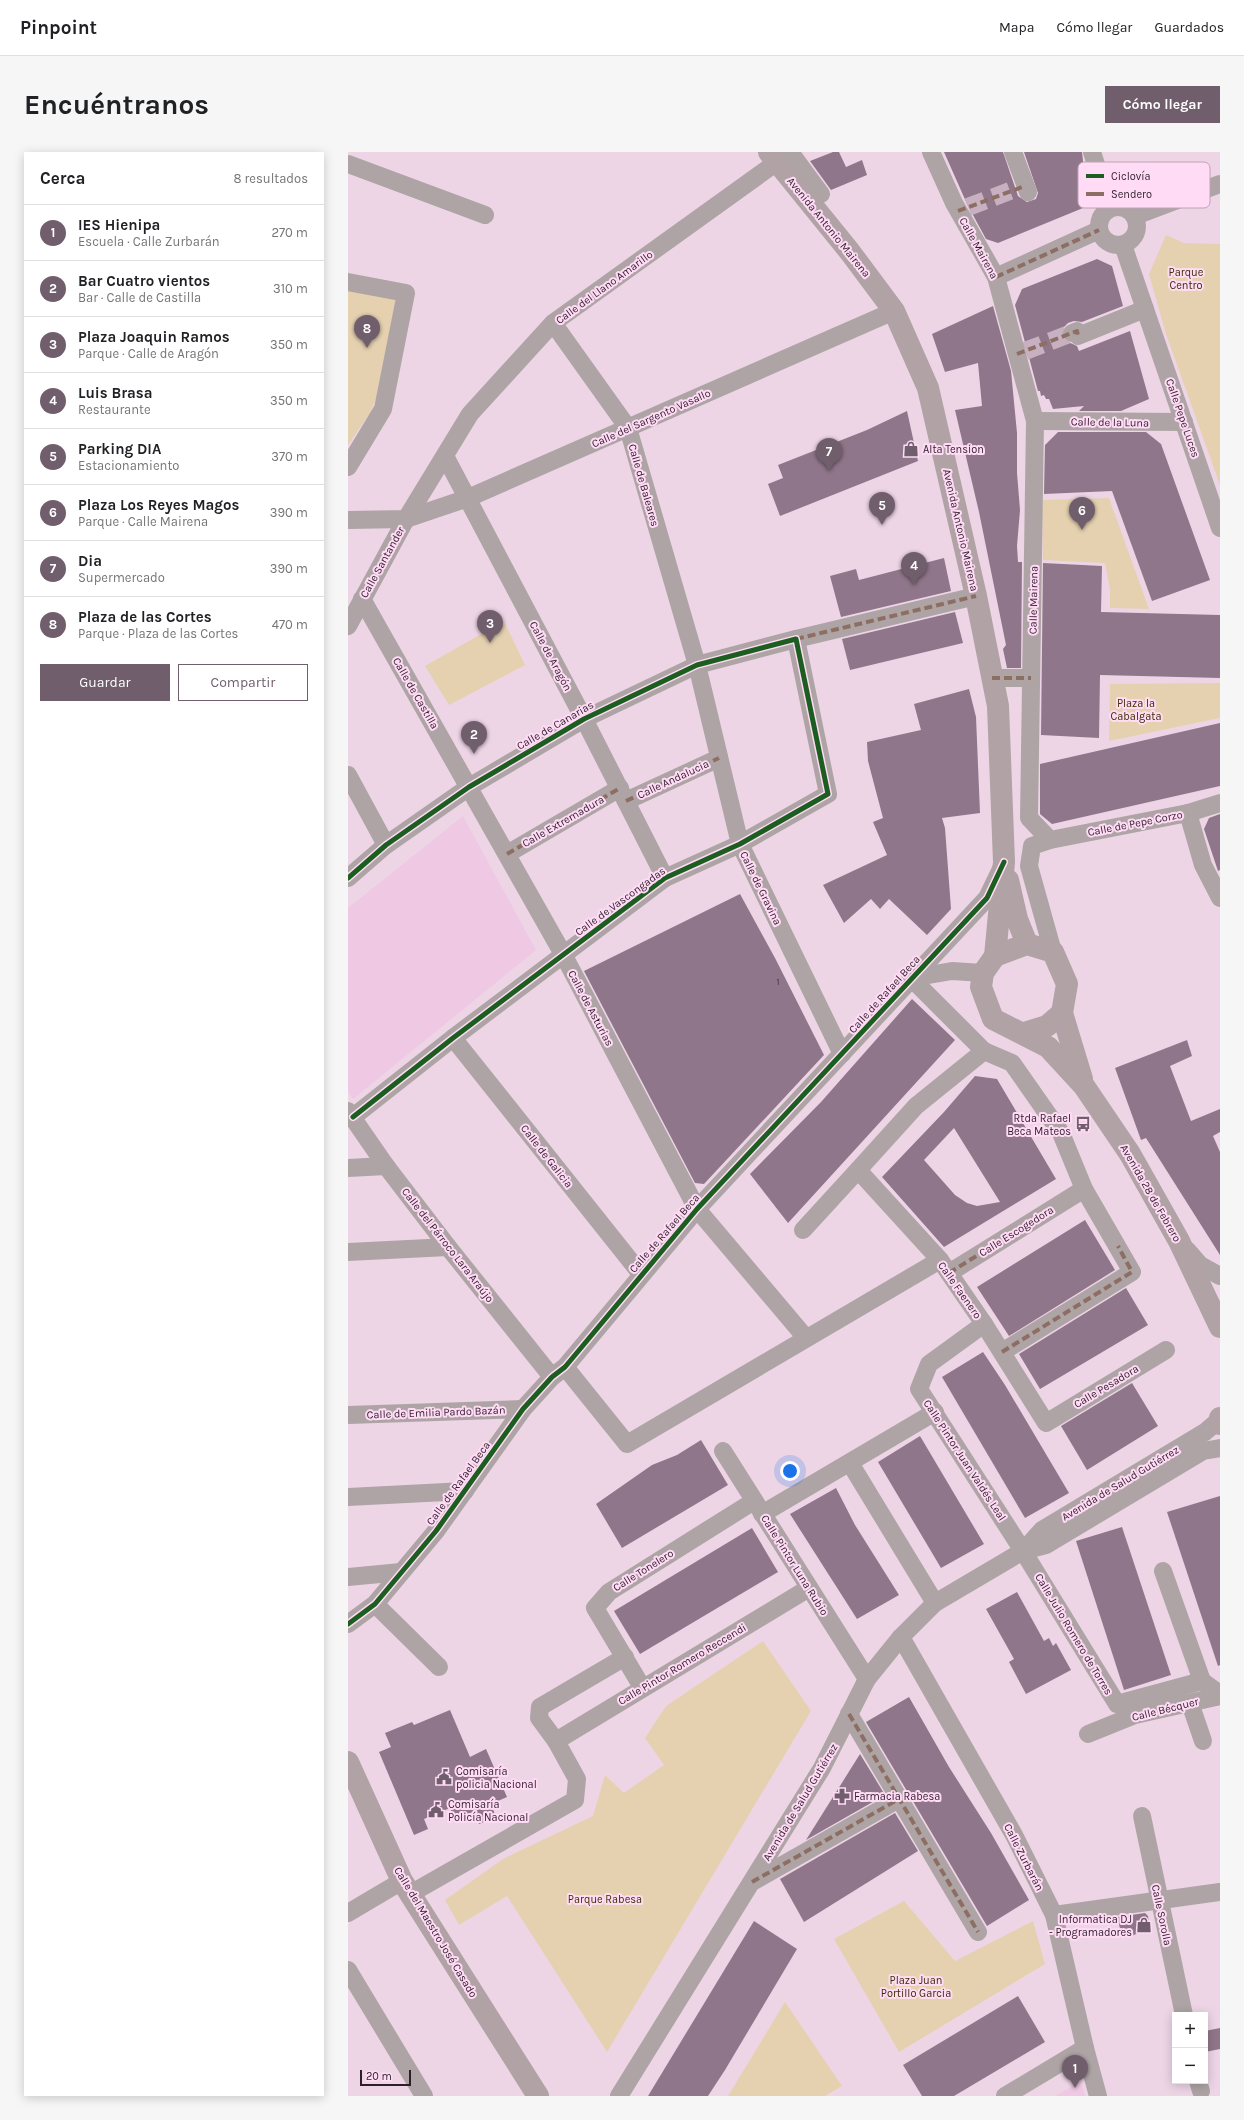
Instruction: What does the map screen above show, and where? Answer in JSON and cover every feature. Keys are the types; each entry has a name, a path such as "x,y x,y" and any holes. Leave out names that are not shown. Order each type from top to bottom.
{"main road":[{"name":"Avenida Antonio Mairena","path":"779,155 894,311 928,388 976,596 998,706 1004,862"},
{"path":"1004,862 1017,919 1027,944"},
{"path":"989,965 1027,944 1053,952 1067,984 1062,1013 1047,1026 1024,1034 993,1019 981,987 989,965 1004,862"},
{"name":"Avenida 28 de Febrero","path":"1062,1013 1084,1086"},
{"name":"Avenida 28 de Febrero","path":"1024,1034 1048,1047 1084,1086 1130,1154 1180,1241 1220,1327"},
{"name":"Avenida 28 de Febrero","path":"1209,1305 1220,1342"},
{"path":"1220,1419 1220,1424"},
{"name":"Calle del Maestro José Casado","path":"348,1762 406,1887 538,2096"}],"street":[{"name":"Calle Mairena","path":"931,152 963,209 996,277 1021,352 1035,421 1029,818 1050,840"},
{"path":"1013,152 1023,189"},
{"path":"1092,152 1095,162"},
{"path":"779,155 821,194"},
{"name":"Calle del Llano Amarillo","path":"406,519 470,414 553,323 779,155"},
{"path":"348,164 485,215"},
{"path":"1210,188 1220,184"},
{"path":"1110,208 1101,216 1098,223 1099,230 1103,238 1108,243 1123,245 1131,240 1137,230 1135,216 1126,208"},
{"path":"1135,216 1156,208"},
{"path":"996,277 1099,230"},
{"name":"Calle Pepe Luces","path":"1123,245 1220,528"},
{"path":"348,282 406,293 383,409 348,467"},
{"path":"1075,335 1145,309"},
{"name":"Calle del Sargento Vasallo","path":"348,520 406,519 468,498 894,311"},
{"name":"Calle de Baleares","path":"553,323 628,428 697,665"},
{"name":"Calle de la Luna","path":"1035,421 1184,422"},
{"name":"Calle de Aragón","path":"445,456 584,719 665,878"},
{"name":"Calle Santander","path":"348,626 406,519"},
{"name":"Calle de Canarias","path":"348,878 386,845 469,787 584,719 697,665 796,639 976,596"},
{"name":"Calle de Castilla","path":"362,599 469,787"},
{"name":"Calle de Vascongadas","path":"351,1114 665,878 740,844 828,794 796,639"},
{"name":"Calle de Gravina","path":"697,665 740,844 842,1054"},
{"path":"992,678 1032,678"},
{"name":"Calle Andalucia","path":"623,795 719,758"},
{"path":"348,775 386,845"},
{"name":"Calle de Asturias","path":"469,787 563,954 697,1209 806,1338"},
{"name":"Calle Extremadura","path":"507,854 623,795"},
{"name":"Calle de Pepe Corzo","path":"1053,952 1029,866 1032,846 1050,840 1188,813 1220,803"},
{"path":"1188,813 1203,865 1220,898"},
{"name":"Calle de Rafael Beca","path":"348,1624 375,1604 436,1530 523,1409 558,1372 697,1209 987,898 1004,862"},
{"path":"911,978 989,965"},
{"path":"911,978 984,1051 1012,1063 1061,1133 1084,1190 1132,1272 1002,1352"},
{"name":"Calle de Galicia","path":"453,1038 641,1274"},
{"path":"803,1230 916,1106 984,1051"},
{"name":"Calle del Párroco Lara Araújo","path":"351,1114 386,1166 448,1247 558,1372 627,1444 806,1338"},
{"path":"348,1168 386,1166"},
{"name":"Calle Faenero","path":"858,1170 944,1266 984,1324 1046,1423"},
{"name":"Calle Escogedora","path":"806,1338 944,1266 994,1245 1084,1190"},
{"path":"1180,1241 1200,1265 1220,1276"},
{"path":"348,1252 448,1247"},
{"name":"Calle Pintor Juan Valdés Leal","path":"984,1324 929,1364 919,1389 1023,1551"},
{"name":"Calle Pesadora","path":"1046,1423 1166,1350"},
{"name":"Calle de Emilia Pardo Bazán","path":"348,1415 523,1409"},
{"name":"Calle Tonelero","path":"642,1687 595,1608 609,1592 758,1508 850,1463 935,1412"},
{"name":"Avenida de Salud Gutiérrez","path":"1023,1551 1042,1530 1205,1432 1220,1419"},
{"name":"Avenida de Salud Gutiérrez","path":"619,2096 822,1768 867,1679 901,1637 935,1603 1023,1551 1046,1545 1204,1451 1220,1448"},
{"name":"Calle Pintor Luna Rubio","path":"723,1451 867,1679"},
{"path":"850,1463 935,1603"},
{"path":"348,1497 465,1491"},
{"name":"Calle Julio Romero de Torres","path":"1023,1551 1117,1704 1202,1681"},
{"path":"1164,1571 1202,1681 1220,1695"},
{"path":"348,1577 401,1572"},
{"name":"Calle Pintor Romero Reccendi","path":"556,1741 642,1687 809,1588"},
{"path":"375,1604 439,1667"},
{"name":"Calle Zurbarán","path":"901,1637 1014,1835 1054,1915 1085,2048 1098,2096"},
{"path":"348,1913 406,1887 575,1800 577,1779 556,1741 539,1718 540,1707 625,1657"},
{"name":"Calle Bécquer","path":"1088,1734 1135,1715 1220,1695"},
{"path":"1190,1703 1203,1741"},
{"path":"849,1714 978,1932"},
{"path":"752,1882 899,1799"},
{"name":"Calle Sorolla","path":"1142,1816 1158,1900 1183,2012"},
{"path":"1054,1915 1220,1892"},
{"path":"348,1970 424,2096"},
{"path":"1005,2096 1085,2048"}],"shaded area":[{"path":"463,816 536,950 353,1099 348,1092 348,908"},
{"path":"1081,2081 1085,2096 1055,2096"}],"green space":[{"name":"Parque Centro","path":"1166,235 1184,243 1220,244 1220,485 1166,334 1149,274"},
{"path":"348,291 396,299 377,397 370,413 348,445"},
{"path":"1109,498 1149,609 1110,608 1110,589 1105,563 1043,560 1042,500"},
{"path":"504,621 525,665 449,705 425,666"},
{"name":"Plaza la Cabalgata","path":"1220,683 1220,718 1109,741 1110,684"},
{"name":"Parque Rabesa","path":"763,1641 811,1711 607,2052 507,1896 459,1925 445,1900 503,1859 593,1816 605,1775 624,1793 664,1765 645,1738 666,1706"},
{"name":"Plaza Juan Portillo Garcia","path":"904,1901 955,1961 1033,1921 1045,1964 899,2052 834,1939"},
{"path":"785,2002 842,2086 825,2096 728,2096"}],"building":[{"path":"833,152 839,152 846,167 862,160 867,175 831,190 810,161"},
{"path":"944,152 1003,152 1018,196 1027,202 1036,199 1038,193 1024,152 1082,152 1083,162 1078,162 1078,208 1083,208 998,243 986,239 967,204"},
{"path":"1097,259 1112,266 1123,306 1082,322 1074,321 1068,323 1064,327 1062,337 1066,341 1077,346 1079,351 1130,331 1149,399 1121,411 1079,411 1084,406 1053,409 1049,399 1046,399 1044,395 1041,396 1040,391 1038,391 1015,305 1022,289"},
{"path":"993,306 1011,371 1017,433 1017,473 1020,510 1017,546 1018,562 1022,562 1021,668 1007,668 1003,649 1006,645 979,512 955,410 982,406 978,363 945,372 932,334"},
{"path":"907,411 918,461 780,516 768,484 783,478 778,465 867,430"},
{"path":"1058,432 1146,432 1161,444 1210,580 1152,601 1112,491 1044,494 1045,445"},
{"path":"944,558 951,591 841,617 830,576 856,569 859,580"},
{"path":"1043,563 1102,566 1101,612 1220,615 1220,678 1100,675 1099,738 1041,735"},
{"path":"955,612 963,643 850,670 842,639"},
{"path":"969,689 976,717 980,813 942,818 945,828 951,909 927,935 889,899 880,909 871,899 844,923 823,885 887,855 873,822 883,818 868,761 867,742 921,730 914,704"},
{"path":"1220,723 1220,786 1052,824 1040,814 1040,764"},
{"path":"1220,814 1220,870 1218,871 1204,829 1209,818"},
{"path":"740,894 775,958 824,1055 704,1184 695,1183 584,971"},
{"path":"912,999 955,1040 788,1223 750,1174 821,1102"},
{"path":"1187,1040 1192,1056 1170,1066 1191,1121 1220,1109 1220,1132 1213,1136 1220,1152 1220,1255 1146,1138 1141,1140 1115,1068"},
{"path":"975,1076 997,1079 1056,1179 944,1247 882,1177 944,1112","holes":["954,1128 1000,1202 977,1206 967,1203 955,1195 924,1160"]},
{"path":"1085,1220 1115,1270 1009,1336 977,1287"},
{"path":"1126,1288 1148,1325 1040,1389 1019,1354"},
{"path":"983,1352 1005,1385 1069,1493 1025,1518 942,1377"},
{"path":"1132,1383 1158,1426 1087,1470 1061,1426"},
{"path":"920,1436 984,1544 941,1568 878,1462"},
{"path":"701,1440 728,1485 622,1548 596,1504 652,1465 677,1455"},
{"path":"836,1488 855,1525 899,1595 857,1619 790,1514"},
{"path":"1220,1496 1220,1665 1218,1666 1167,1512"},
{"path":"1122,1527 1171,1675 1124,1690 1076,1541"},
{"path":"752,1528 778,1572 640,1654 614,1611"},
{"path":"1017,1592 1044,1641 1049,1638 1053,1646 1056,1643 1071,1670 1026,1694 1009,1662 1014,1659 986,1609"},
{"path":"909,1697 949,1767 991,1833 1029,1900 987,1926 866,1722"},
{"name":"Comisaría policia Nacional","path":"450,1710 470,1757 486,1749 507,1797 491,1804 496,1817 479,1824 474,1812 455,1820 450,1808 424,1819 428,1829 414,1835 379,1752 391,1747 385,1733 412,1722 414,1725"},
{"path":"860,1754 885,1795 806,1840"},
{"path":"895,1813 918,1851 804,1922 780,1879"},
{"path":"1145,1913 1148,1916 1150,1933 1140,1932 1130,1937 1128,1929 1121,1932 1117,1917"},
{"path":"754,1921 797,1949 725,2070 708,2096 648,2096"},
{"path":"1018,1996 1045,2042 954,2096 922,2096 903,2065"},
{"path":"1220,2028 1220,2049 1208,2051 1208,2030"}],"tunnel":[{"path":"968,207 1015,189"},
{"path":"1025,351 1072,333"}],"marked path":[{"path":"958,211 1025,186"},
{"path":"996,277 1099,230"},
{"path":"1017,354 1077,331 1078,336"},
{"path":"796,639 976,596"},
{"path":"992,678 1031,678"},
{"path":"626,801 719,758"},
{"path":"507,854 620,788"},
{"path":"949,1273 994,1245"},
{"path":"1002,1352 1132,1272 1118,1246"},
{"path":"849,1714 978,1932"},
{"path":"752,1882 899,1799"}],"cycle path":[{"path":"348,878 386,845 469,787 584,719 697,665 796,639 828,794 740,844 665,878 453,1038 353,1117"},
{"path":"348,1624 375,1604 436,1531 523,1409 552,1377 565,1367 697,1209 987,898 1004,862"}],"place":[{"name":"Plaza de las Cortes","path":"367,348"},
{"name":"Alta Tension","path":"911,449"},
{"name":"Dia","path":"829,471"},
{"name":"Parking DIA","path":"882,525"},
{"name":"Plaza Los Reyes Magos","path":"1082,530"},
{"name":"Luis Brasa","path":"914,585"},
{"name":"Plaza Joaquin Ramos","path":"490,643"},
{"name":"Bar Cuatro vientos","path":"474,754"},
{"name":"Rtda Rafael Beca Mateos","path":"1083,1124"},
{"name":"Comisaría policia Nacional","path":"444,1777"},
{"name":"Farmacia Rabesa","path":"842,1796"},
{"name":"Comisaría Policía Nacional","path":"436,1810"},
{"name":"Informatica DJ - Programadores","path":"1144,1925"},
{"name":"IES Hienipa","path":"1075,2088"}]}
